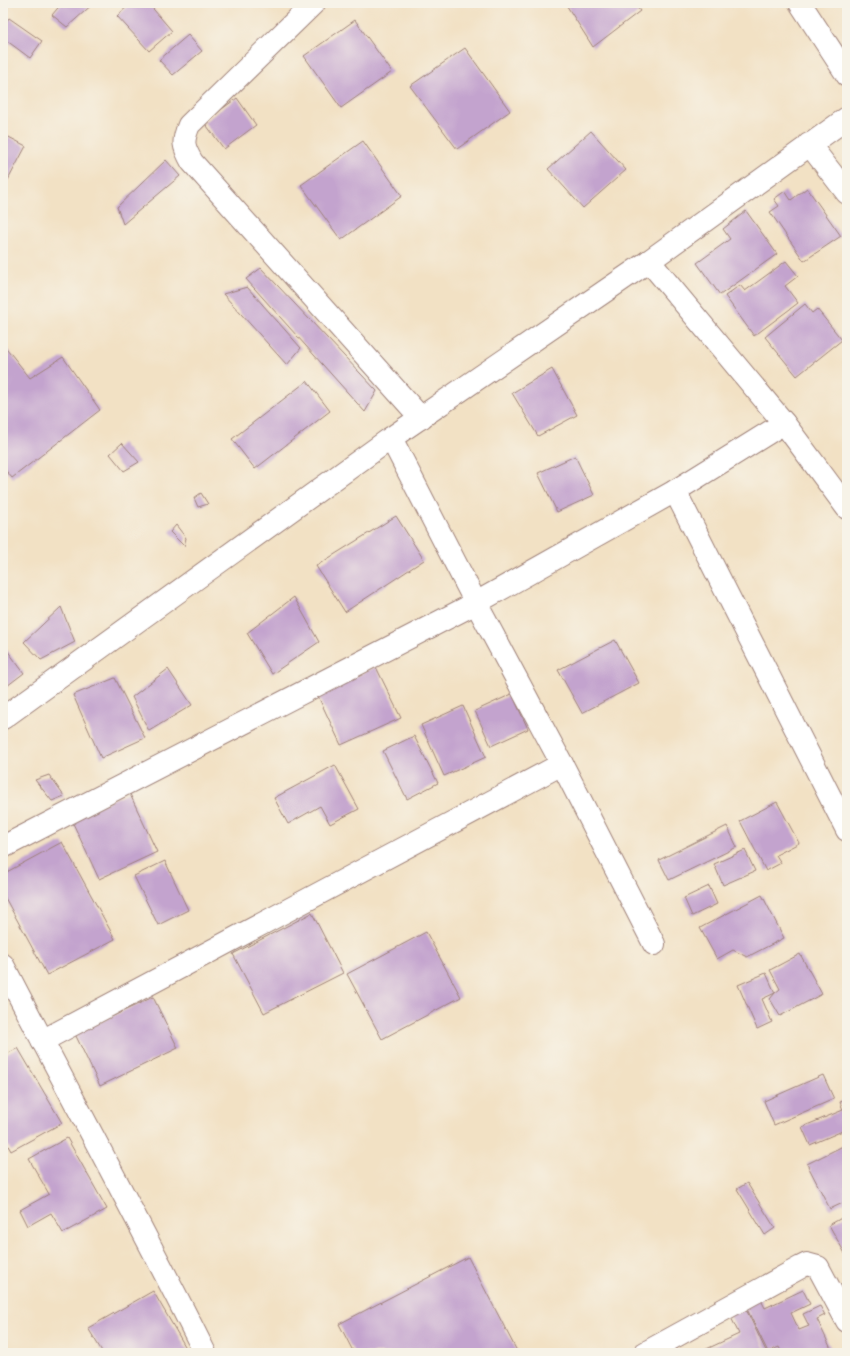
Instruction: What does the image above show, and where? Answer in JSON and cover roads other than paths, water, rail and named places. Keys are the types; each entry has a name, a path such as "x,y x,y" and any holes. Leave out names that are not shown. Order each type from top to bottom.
{"street":[{"path":"314,3 189,125 184,139 185,150 192,162 421,418"},
{"path":"800,3 847,75"},
{"path":"3,718 391,438 649,261 847,118"},
{"path":"809,144 847,193"},
{"path":"649,261 784,424 847,508"},
{"path":"3,847 476,603 674,491 784,424"},
{"path":"391,438 476,603 562,764 654,944"},
{"path":"674,491 847,830"},
{"path":"42,1041 562,764"},
{"path":"3,965 160,1263 205,1353"},
{"path":"645,1353 807,1264 818,1268 847,1321"}]}
